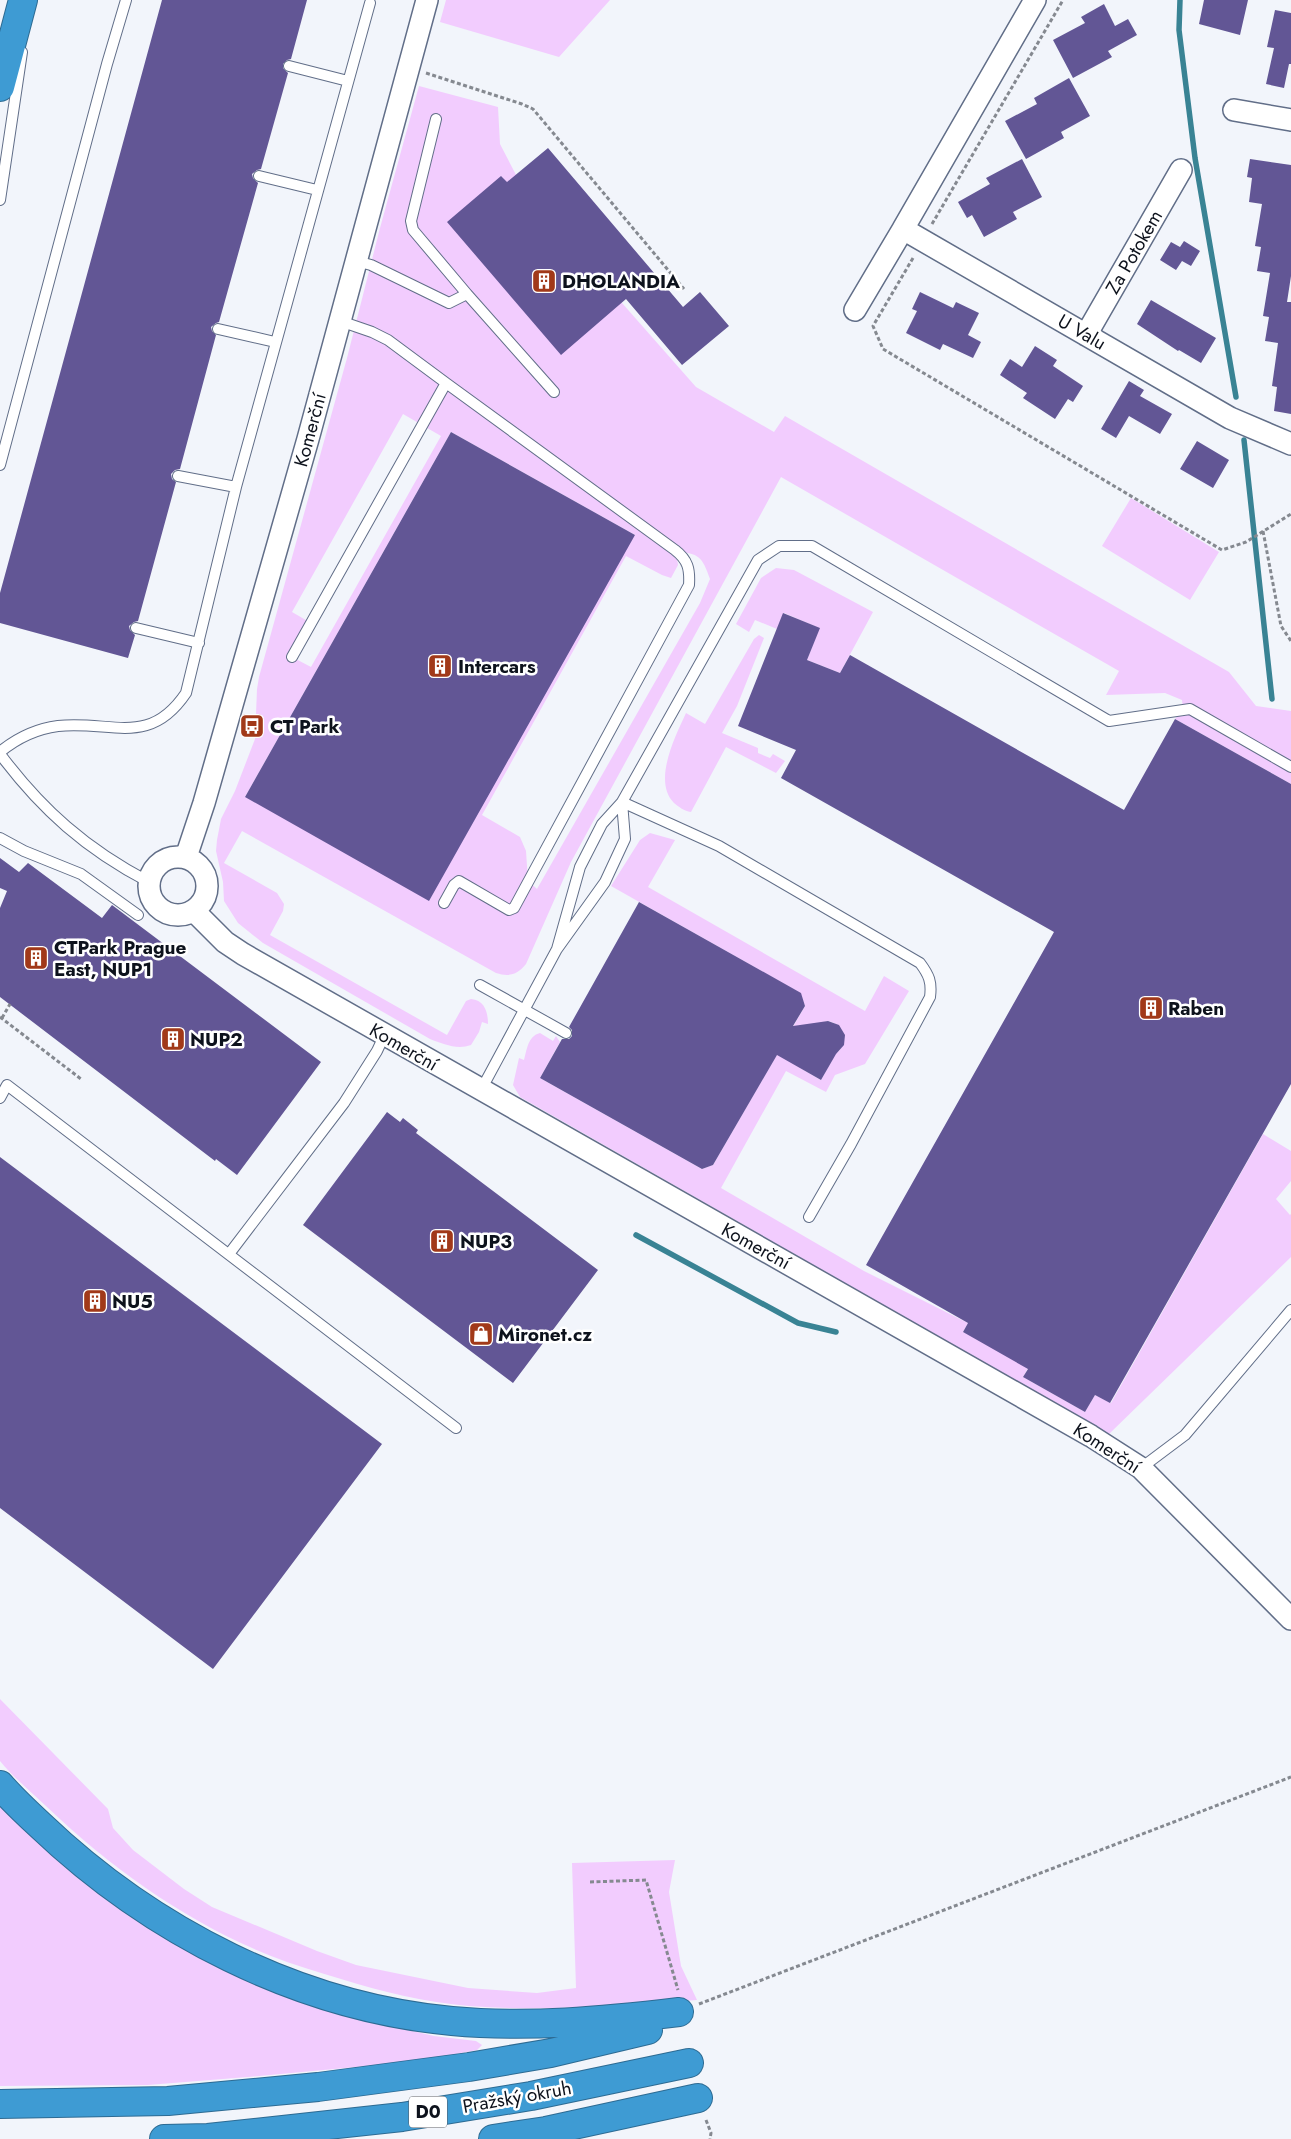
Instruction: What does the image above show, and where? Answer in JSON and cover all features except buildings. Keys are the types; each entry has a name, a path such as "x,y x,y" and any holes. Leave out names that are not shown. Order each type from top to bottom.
{"highway":[{"path":"0,87 23,0"},
{"path":"0,1785 56,1841 140,1907 230,1958 288,1982 344,2002 442,2020 497,2023 588,2021 682,2014"},
{"path":"0,2104 168,2101 336,2085 469,2067 551,2053 682,2014"},
{"name":"Pražský okruh","path":"164,2139 208,2138 402,2116 531,2096 689,2063"},
{"name":"Pražský okruh","path":"493,2139 546,2131 698,2098"}],"street":[{"name":"Komerční","path":"186,857 215,764 340,321 427,0"},
{"path":"855,310 1035,0"},
{"path":"1234,110 1291,120"},
{"name":"Za Potokem","path":"1086,335 1181,170"},
{"name":"U Valu","path":"903,228 1230,418 1291,444"},
{"path":"170,857 186,857 195,862 206,877 205,896 194,911 175,915 166,913 152,900 149,882 151,873 162,861 170,857"},
{"name":"Komerční","path":"194,911 225,942 244,954 384,1036 1091,1436 1141,1468 1291,1619"}],"lane":[{"path":"0,200 30,0"},
{"path":"0,465 107,64 126,0"},
{"path":"149,882 95,851 63,825 33,796 0,753 16,739 59,726 134,729 148,726 165,718 177,707 186,693 236,487 370,3"},
{"path":"289,66 348,81"},
{"path":"436,119 411,221 413,230 554,392"},
{"path":"259,176 317,190"},
{"path":"356,261 371,265 449,303 467,294"},
{"path":"340,321 372,332 388,340 681,555 690,569 689,585 514,908 509,910 459,881 454,885 444,903"},
{"path":"218,329 275,342"},
{"path":"292,657 446,384"},
{"path":"178,476 236,487"},
{"path":"557,949 580,867 602,824 622,802 758,560 779,546 812,546 1109,721 1190,709 1291,767"},
{"path":"136,628 199,643"},
{"path":"481,1090 557,949 605,882 625,839 622,802"},
{"path":"622,802 719,846 920,964 930,976 930,997 851,1144 809,1217"},
{"path":"0,838 24,851 80,874 138,915"},
{"path":"480,985 566,1033"},
{"path":"229,1254 344,1104 377,1051 384,1036"},
{"path":"0,1098 7,1084 456,1428"},
{"path":"1141,1468 1185,1435 1291,1310"}],"path":[{"path":"1063,0 873,326 883,350 1222,550 1246,542 1291,514"},
{"path":"409,68 533,109 684,289"},
{"path":"1263,531 1281,626 1291,641"},
{"path":"10,1004 1,1017 81,1079"},
{"path":"590,1882 646,1880 682,2014 1291,1778"},
{"path":"698,2098 711,2133 710,2139"}],"shaded area":[{"path":"446,0 610,0 559,57 440,22"},
{"path":"419,86 498,107 500,144 526,194 696,387 774,432 785,416 1229,672 1256,706 1291,711 1291,784 1175,719 1183,710 1182,700 1165,693 1106,695 1119,671 781,477 571,862 526,964 519,971 509,975 496,973 242,831 224,863 277,893 284,904 283,911 270,935 447,1035 466,1001 471,999 483,1004 488,1024 482,1022 479,1032 471,1045 455,1047 430,1039 263,943 238,923 224,901 223,882 216,851 217,840 221,819 235,791 255,739 259,677 347,358","holes":["403,414 441,436 311,667 292,657 311,623 292,612","451,432 635,535 245,797","676,551 695,555 705,565 710,579 700,603 537,889 528,881 526,851 520,837 482,815 626,556 671,578 678,565"]},
{"path":"1131,498 1219,552 1190,600 1102,546"},
{"path":"776,568 794,570 873,612 840,673 807,660 819,628 784,613 777,629 755,620 749,632 736,624 761,578"},
{"path":"759,635 764,638 737,706 722,733 758,748 758,753 770,758 773,754 785,761 776,773 726,747 691,812 686,811 674,803 668,794 665,783 665,771 672,745 686,713 705,724 754,639"},
{"path":"650,833 675,840 648,887 865,1011 884,976 909,991 865,1064 835,1075 826,1092 786,1071 721,1188 864,1271 968,1323 963,1332 1033,1359 1023,1377 1085,1412 1095,1395 1111,1403 1263,1134 1291,1151 1291,1181 1276,1199 1291,1214 1291,1257 1109,1434 520,1097 513,1085 519,1058 524,1060 530,1040 536,1035 540,1033 553,1041 556,1036 560,1042 540,1078 702,1169 713,1165 805,1006 800,993 611,886 640,840","holes":["828,1021 835,1023 843,1032 844,1042 841,1048 831,1056 832,1060 821,1080 800,1068 812,1048 816,1024"]},
{"path":"0,1699 108,1809 113,1828 133,1850 184,1889 212,1907 317,1951 356,1965 468,1988 537,1993 576,1988 572,1863 675,1860 669,1892 681,1966 697,2000 555,2008 498,2008 436,2002 357,1984 288,1962 240,1943 181,1911 125,1873 72,1830 11,1773 0,1761"},
{"path":"0,1804 61,1861 114,1905 156,1931 344,2015 434,2036 476,2041 482,2045 477,2050 420,2061 248,2077 148,2085 0,2086"}],"waterway":[{"path":"1180,0 1179,30 1195,158 1236,397"},
{"path":"1244,440 1272,699"},
{"path":"636,1235 798,1323 836,1332"}],"place":[{"name":"DHOLANDIA","path":"544,281"},
{"name":"Intercars","path":"440,666"},
{"name":"CT Park","path":"252,726"},
{"name":"CTPark Prague East, NUP1","path":"36,958"},
{"name":"Raben","path":"1151,1008"},
{"name":"NUP2","path":"173,1039"},
{"name":"NUP3","path":"442,1241"},
{"name":"NU5","path":"95,1301"},
{"name":"Mironet.cz","path":"481,1334"}]}
